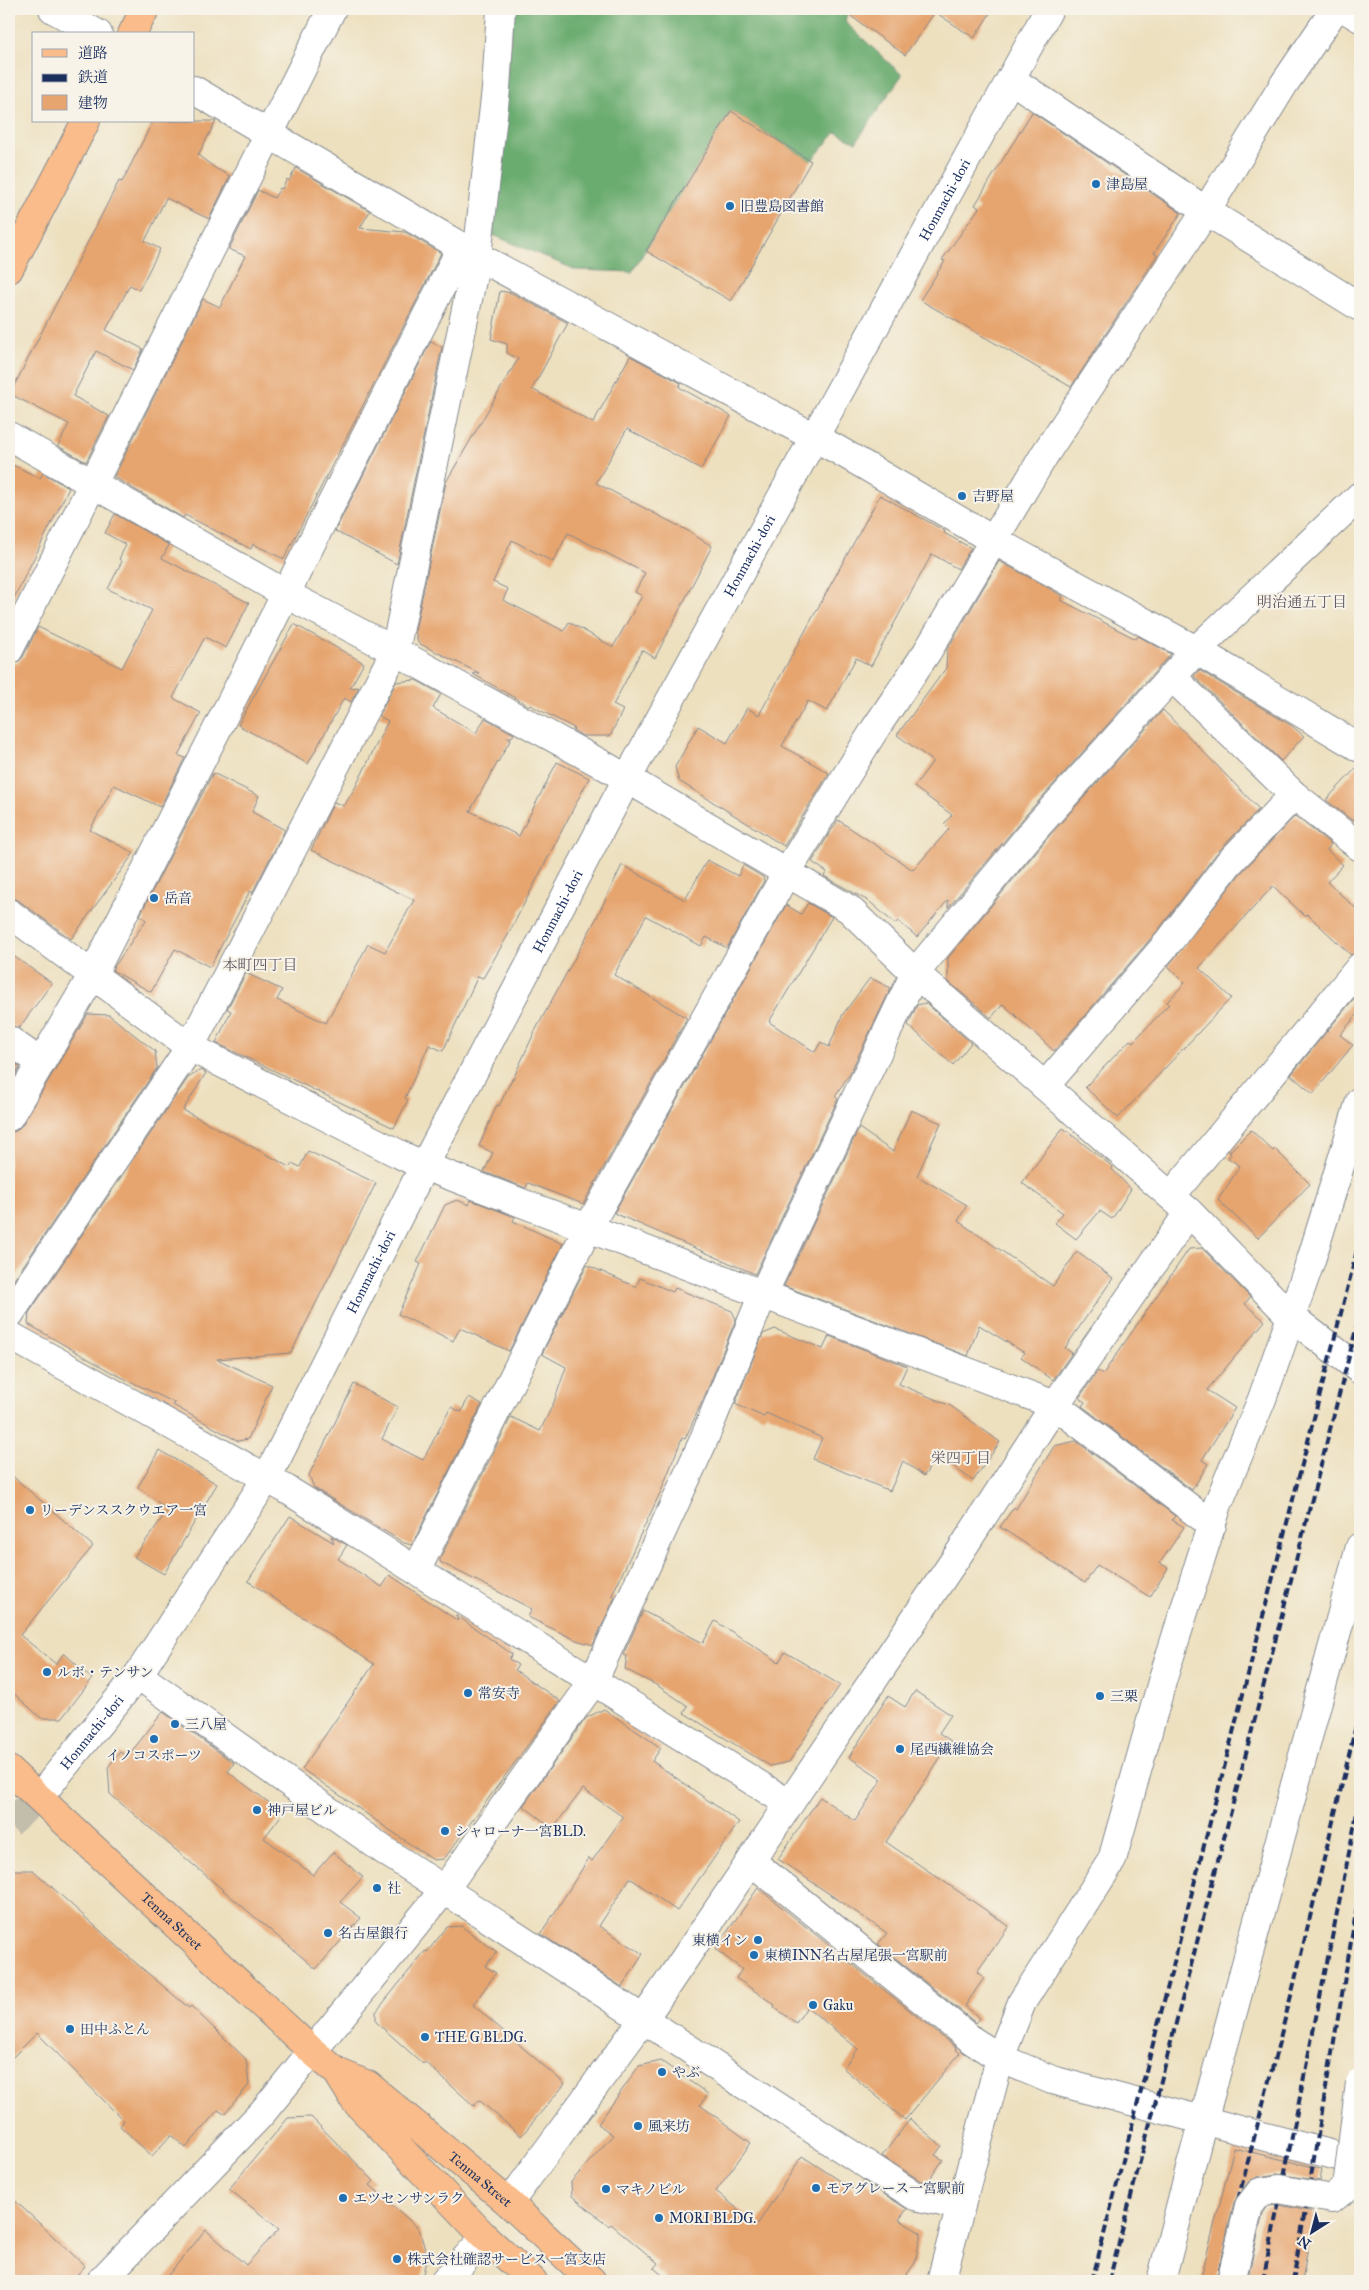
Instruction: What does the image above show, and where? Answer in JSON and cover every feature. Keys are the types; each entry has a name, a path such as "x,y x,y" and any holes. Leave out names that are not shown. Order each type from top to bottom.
{"main road":[{"path":"133,32 145,9"},
{"path":"9,269 85,122"},
{"name":"Tenma Street","path":"9,1770 40,1796 311,2050 337,2072 356,2101 485,2237 534,2281"},
{"name":"Tenma Street","path":"337,2072 368,2085 509,2203 592,2281"}],"street":[{"path":"53,9 94,32"},
{"path":"9,650 332,9"},
{"path":"9,1315 190,1047 396,651 469,251 496,89 501,9"},
{"name":"Honmachi-dori","path":"40,1796 138,1675 267,1478 424,1166 627,779 1012,80 1049,9"},
{"path":"417,1569 588,1228 787,872 875,729 927,652 1045,454 1206,211 1284,84 1335,9"},
{"path":"1345,9 1360,18"},
{"path":"1012,80 1206,211 1360,307"},
{"path":"195,91 469,251 815,437 994,540 1196,650 1360,748"},
{"path":"9,1117 92,976 286,594 469,251"},
{"path":"9,436 286,594 396,651 627,779 849,909 915,973 1180,1204 1290,1316 1360,1370"},
{"path":"101,2281 262,2113 311,2050 444,1890 593,1682 702,1444 762,1294 915,973 1038,825 1196,650 1360,496"},
{"path":"1172,676 1294,796 1360,847"},
{"path":"1045,1086 1171,939 1228,864 1294,796"},
{"path":"9,913 190,1047 424,1166 1055,1405 1212,1525"},
{"path":"509,2203 643,2020 960,1552 1055,1405 1180,1204 1360,967"},
{"path":"9,1040 40,1063"},
{"path":"941,2281 1000,2058 1022,2002 1112,1860 1164,1678 1212,1525 1262,1399 1311,1260 1360,1101"},
{"path":"9,1335 267,1478 417,1569 788,1804"},
{"path":"1161,2281 1190,2166 1360,1547"},
{"path":"138,1675 385,1851 915,2196 961,2206"},
{"path":"750,1861 973,2041 1000,2058 1052,2080 1360,2162"},
{"path":"1231,2281 1248,2206 1260,2192 1279,2189 1332,2199 1340,2195 1347,2187 1360,2083"},
{"path":"445,2281 485,2237"}],"green space":[{"path":"513,9 848,9 845,22 902,75 856,142 836,132 811,161 731,111 632,272 576,270 493,235"}],"building":[{"path":"841,9 993,9 974,38 935,12 905,55"},
{"name":"旧豊島図書館","path":"731,111 811,161 731,301 646,251"},
{"path":"1032,112 1181,213 1154,253 1157,255 1071,387 920,300 945,261 942,260 979,208 975,205"},
{"path":"216,121 198,155 215,168 230,176 209,219 166,198 145,241 160,249 139,290 130,285 106,330 143,349 133,370 96,351 73,396 109,416 86,462 58,446 69,424 10,394 119,181 122,182 152,122"},
{"path":"296,168 370,211 360,228 405,232 441,253 284,559 253,544 251,549 185,515 183,518 114,477 203,299 220,307 245,256 229,249 258,190 274,198 280,188 282,189 287,179 289,181"},
{"path":"500,291 512,293 568,323 532,389 593,423 630,356 681,383 679,387 731,416 701,469 627,429 596,483 696,535 712,546 655,658 642,650 613,705 623,710 610,736 583,736 573,730 574,728 529,706 473,674 479,673 418,643 415,631 446,482 518,359 507,353 507,344 491,339","holes":["568,533 645,573 635,592 642,596 613,647 569,622 564,631 503,600 508,589 493,582 512,540 553,562"]},
{"path":"431,341 442,347 397,564 335,531"},
{"path":"9,463 40,478 43,473 69,488 9,608"},
{"path":"880,495 945,531 944,533 971,548 958,569 932,554 871,666 856,658 827,711 808,701 782,746 829,773 784,846 679,781 675,767 698,726 727,743 747,708 759,715"},
{"path":"115,514 169,545 162,558 249,603 226,648 205,637 173,698 201,713 178,755 185,758 160,807 114,785 90,830 134,853 71,939 18,900 9,898 9,665 17,663 23,657 38,627 122,668 152,610 108,589 122,561 119,559 126,545 105,533"},
{"path":"999,561 1063,596 1061,600 1136,639 1138,636 1171,654 1026,815 948,908 948,900 917,937 898,921 895,924 870,902 824,876 827,872 812,862 838,820 913,870 949,829 944,824 952,815 914,787 933,761 897,735 946,668 947,650"},
{"path":"294,624 364,663 350,688 359,687 351,702 344,698 308,764 238,725"},
{"path":"1199,670 1292,726 1304,736 1281,761 1194,676"},
{"path":"416,680 441,694 433,708 476,733 485,718 514,734 512,737 507,737 511,739 470,811 519,836 557,762 589,778 508,935 483,978 478,976 443,1051 429,1045 405,1098 408,1100 394,1128 216,1043 231,1011 227,1009 246,973 282,990 277,1000 326,1023 368,944 385,952 414,900 311,850 334,802 344,806 355,788 388,721 379,716 396,682"},
{"path":"1163,710 1259,809 1216,854 1159,929 1054,1051 1003,1004 991,1018 948,981 948,958 1050,835"},
{"path":"1360,764 1360,813 1353,821 1326,800"},
{"path":"213,773 259,796 252,812 285,830 210,967 175,949 151,992 112,970 146,920 140,915"},
{"path":"1295,816 1331,844 1327,850 1343,865 1327,882 1360,912 1360,952 1351,955 1307,914 1305,916 1273,886 1199,968 1231,998 1118,1118 1085,1087 1130,1040 1133,1042 1169,1004 1167,1002 1185,983 1168,966 1240,874"},
{"path":"707,860 738,876 743,865 763,877 764,881 727,948 706,937 701,946 646,916 614,975 687,1018 583,1204 528,1183 526,1188 484,1172 493,1153 479,1146 497,1105 499,1106 535,1031 596,919 622,865 685,900"},
{"path":"808,903 832,917 769,1022 815,1052 821,1042 829,1047 843,1014 870,978 891,988 849,1075 835,1096 838,1099 755,1274 614,1213 786,905 801,914"},
{"path":"9,953 52,983 19,1028 9,1025"},
{"path":"1360,991 1360,1011 1340,1035 1353,1045 1313,1094 1291,1075"},
{"path":"926,1003 971,1043 953,1065 908,1025 917,1005"},
{"path":"88,1014 109,1015 155,1051 157,1068 9,1287 9,1133 16,1131 22,1125"},
{"path":"9,1059 20,1067 9,1087"},
{"path":"201,1070 206,1073 183,1110 290,1167 292,1163 300,1167 308,1151 376,1183 291,1353 217,1359 272,1385 248,1439 238,1441 173,1405 175,1403 111,1372 28,1324 29,1313 188,1078"},
{"path":"911,1110 941,1123 917,1176 967,1205 958,1221 1053,1286 1077,1252 1113,1278 1065,1348 1072,1353 1053,1380 1021,1357 1025,1353 979,1325 968,1356 784,1286 859,1128 893,1152"},
{"path":"1063,1128 1113,1167 1112,1169 1131,1189 1112,1219 1100,1211 1076,1239 1055,1223 1063,1213 1022,1183"},
{"path":"1251,1130 1273,1151 1275,1149 1310,1184 1258,1238 1218,1200 1240,1166 1228,1158 1231,1154 1229,1152"},
{"path":"457,1200 469,1205 471,1200 515,1217 513,1221 563,1244 509,1351 460,1328 453,1341 398,1314 421,1264 417,1262 445,1205"},
{"path":"1202,1248 1250,1297 1245,1304 1265,1321 1207,1390 1235,1408 1202,1460 1208,1464 1192,1490 1082,1406 1085,1402 1079,1398 1098,1371 1103,1374 1189,1249"},
{"path":"587,1265 636,1287 640,1278 673,1292 675,1288 732,1311 736,1319 706,1393 685,1439 682,1438 661,1491 612,1595 615,1597 593,1645 576,1640 528,1617 532,1609 440,1562 511,1417 540,1431 554,1402 566,1367 542,1354"},
{"path":"775,1329 823,1349 829,1336 907,1366 899,1384 951,1406 1000,1442 973,1481 938,1455 924,1476 903,1461 890,1491 813,1459 822,1438 766,1413 764,1417 735,1404 763,1334"},
{"path":"354,1384 398,1407 382,1439 423,1460 451,1407 461,1412 469,1397 482,1404 412,1545 404,1543 314,1488 309,1475"},
{"path":"1076,1441 1175,1516 1172,1520 1184,1527 1160,1563 1168,1568 1150,1597 1097,1565 1085,1583 1000,1527 1014,1507 1016,1509 1054,1446"},
{"path":"159,1450 217,1484 164,1574 134,1557 168,1510 138,1487"},
{"path":"9,1473 93,1546 20,1635 56,1664 64,1653 92,1679 62,1718 41,1718 9,1689"},
{"path":"290,1516 334,1543 331,1536 347,1545 338,1559 382,1587 390,1575 458,1621 456,1615 512,1654 509,1659 518,1665 515,1670 560,1701 444,1859 433,1860 302,1769 374,1664 248,1581"},
{"path":"643,1611 703,1643 715,1621 779,1662 785,1652 840,1685 789,1762 770,1766 684,1713 688,1706 658,1686 625,1669 627,1656 623,1655"},
{"path":"915,1691 951,1715 939,1733 951,1741 886,1842 1009,1926 977,1972 984,1978 965,2006 980,2018 976,2023 878,1944 887,1933 778,1859 820,1797 855,1821 882,1779 849,1757 888,1696 905,1707"},
{"path":"604,1709 661,1748 652,1761 739,1822 677,1911 630,1878 599,1926 643,1954 622,1987 541,1934 589,1858 592,1861 623,1817 583,1789 553,1828 523,1806 586,1718"},
{"path":"163,1712 234,1763 228,1772 283,1813 264,1838 313,1875 333,1852 363,1877 340,1902 361,1918 316,1969 110,1794 108,1767 120,1752 127,1757"},
{"path":"9,1870 33,1870 137,1964 189,2008 191,2006 246,2059 249,2085 224,2114 218,2110 186,2148 171,2135 152,2156 120,2126 124,2121 37,2033 9,2061"},
{"path":"758,1888 960,2053 905,2120 843,2068 858,2049 807,2007 796,2023 774,2007 775,2005 736,1978 742,1969 715,1949"},
{"path":"461,1926 497,1952 485,1966 496,1973 473,2005 565,2084 521,2136 479,2100 474,2106 425,2062 423,2064 376,2022 376,2012 425,1951 427,1952 447,1927"},
{"path":"661,2061 708,2094 700,2105 751,2143 716,2191 757,2225 802,2156 856,2191 864,2181 907,2209 899,2220 921,2233 915,2263 902,2281 669,2281 654,2268 658,2263 611,2224 609,2226 572,2196 571,2182 613,2135 598,2124 639,2066"},
{"path":"311,2117 374,2181 370,2185 419,2229 427,2256 423,2274 416,2281 163,2281 206,2230 246,2265 279,2229 229,2189 288,2118"},
{"path":"910,2119 942,2146 935,2155 943,2160 927,2183 882,2156"},
{"path":"1234,2148 1322,2169 1320,2181 1277,2174 1258,2177 1248,2182 1234,2202 1216,2281 1200,2281"},
{"path":"9,2195 85,2266 71,2281 9,2281"},
{"path":"1279,2205 1314,2212 1302,2281 1247,2281 1263,2213 1268,2206"}],"tunnel":[{"path":"9,1824 40,1796"}],"railway":[{"path":"1092,2281 1360,1239"},
{"path":"1109,2281 1360,1314"},
{"path":"1217,2281 1293,1988 1360,1709"},
{"path":"1263,2281 1360,1798"},
{"path":"1293,2281 1360,1889"}],"place":[{"name":"津島屋","path":"1096,184"},
{"name":"旧豊島図書館","path":"730,206"},
{"name":"吉野屋","path":"962,496"},
{"name":"岳音","path":"154,898"},
{"name":"リーデンススクウエア一宮","path":"30,1510"},
{"name":"ルボ・テンサン","path":"47,1672"},
{"name":"常安寺","path":"468,1693"},
{"name":"三栗","path":"1100,1696"},
{"name":"三八屋","path":"175,1724"},
{"name":"イノコスポーツ","path":"154,1739"},
{"name":"尾西繊維協会","path":"900,1749"},
{"name":"神戸屋ビル","path":"257,1810"},
{"name":"シャローナ一宮BLD.","path":"445,1831"},
{"name":"社","path":"377,1888"},
{"name":"名古屋銀行","path":"328,1933"},
{"name":"東横イン","path":"758,1940"},
{"name":"東横INN名古屋尾張一宮駅前","path":"754,1955"},
{"name":"Gaku","path":"813,2005"},
{"name":"田中ふとん","path":"70,2029"},
{"name":"THE G BLDG.","path":"425,2037"},
{"name":"やぶ","path":"662,2072"},
{"name":"風来坊","path":"638,2126"},
{"name":"モアグレース一宮駅前","path":"816,2188"},
{"name":"マキノビル","path":"606,2189"},
{"name":"エツセンサンラク","path":"343,2198"},
{"name":"MORI BLDG.","path":"659,2218"},
{"name":"株式会社確認サービス 一宮支店","path":"397,2259"}],"district":[{"name":"明治通五丁目","path":"1302,602"},
{"name":"本町四丁目","path":"260,965"},
{"name":"栄四丁目","path":"961,1458"}]}
